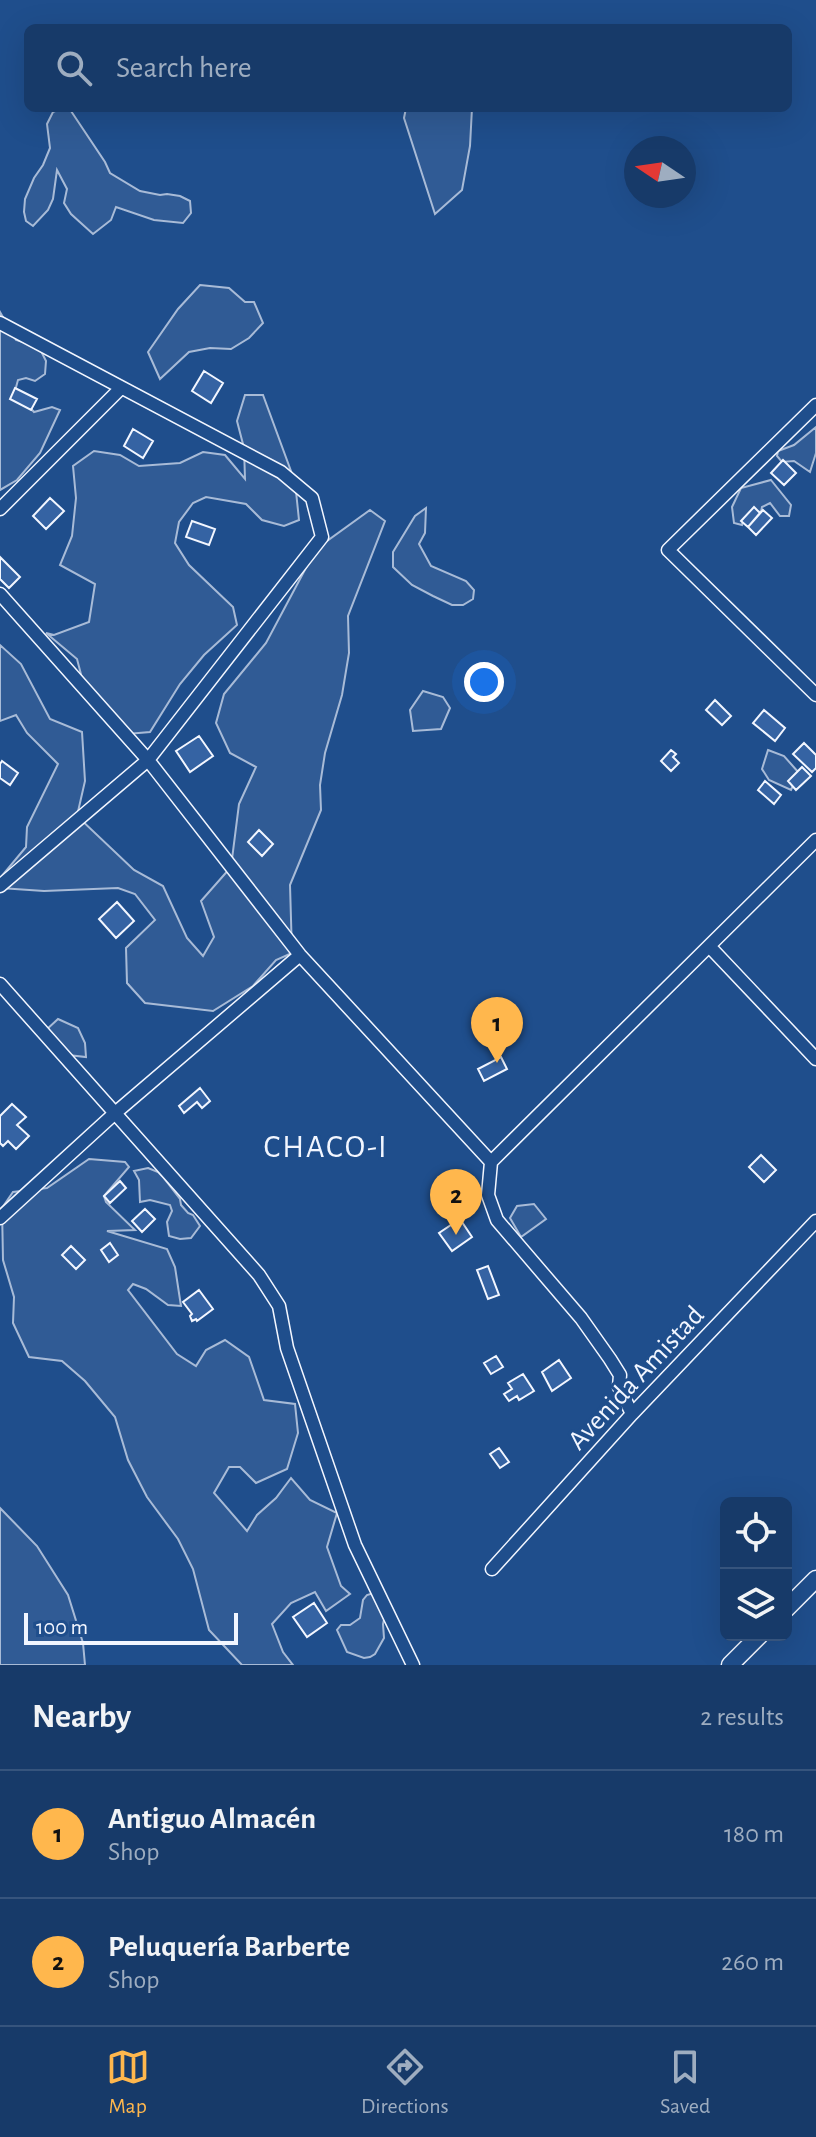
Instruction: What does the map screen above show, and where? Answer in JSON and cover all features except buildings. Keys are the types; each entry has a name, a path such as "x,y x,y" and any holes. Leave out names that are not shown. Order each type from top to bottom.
{"street":[{"path":"0,323 281,472 312,498 322,537 148,760 0,886"},
{"path":"0,509 121,388"},
{"path":"816,405 668,550 816,695"},
{"path":"0,594 148,760 300,955 491,1162"},
{"path":"632,1414 619,1387 620,1375 610,1359 581,1318 497,1220 488,1195 491,1162 816,840"},
{"path":"709,946 816,1059"},
{"path":"0,1218 114,1114 300,955"},
{"path":"0,984 259,1275 279,1306 287,1348 355,1545 413,1665"},
{"name":"Avenida Amistad","path":"492,1569 632,1414 816,1221"},
{"path":"792,1603 816,1579"},
{"path":"730,1665 754,1641"}],"shaded area":[{"path":"53,112 72,112 110,173 140,191 180,196 190,201 191,213 183,223 154,220 116,207 111,220 93,234 71,214 64,203 67,189 57,170 53,199 48,210 33,226 26,221 25,199 50,148 47,124"},
{"path":"405,112 472,112 470,146 462,190 435,214 404,118"},
{"path":"200,285 229,288 245,302 254,302 263,323 249,338 231,349 210,348 189,352 160,379 148,352 178,309"},
{"path":"0,312 16,340 39,347 46,361 45,374 35,381 26,378 18,380 15,391 34,412 52,407 60,410 40,453 17,480 0,490"},
{"path":"245,395 263,395 295,482 299,520 284,526 262,520 246,504 206,497 193,503 179,522 175,543 189,565 233,607 237,625 204,655 180,684 150,732 127,734 83,682 77,659 46,633 54,635 89,622 95,584 60,565 72,536 76,498 73,466 94,451 120,455 139,466 180,463 203,452 225,455 245,479 244,448 237,421"},
{"path":"816,427 816,453 810,472 794,461 782,462 777,456 778,451 794,445"},
{"path":"771,480 791,505 789,516 780,516 770,503 762,507 761,512 753,511 744,518 742,525 734,523 732,507 741,488"},
{"path":"426,508 425,533 419,544 431,566 466,581 474,590 473,599 463,605 452,605 412,585 393,567 393,552 415,516"},
{"path":"370,510 385,521 348,616 349,653 342,695 325,753 320,785 321,810 290,885 292,953 276,960 253,986 213,1011 145,1003 127,983 126,948 155,920 135,894 118,888 44,891 0,888 0,878 26,847 27,827 58,764 27,733 16,715 0,721 0,645 21,664 50,719 82,732 85,781 77,816 134,870 163,886 187,938 203,956 214,937 201,901 231,867 239,804 256,767 230,753 216,723 224,694 266,643 316,549"},
{"path":"423,691 443,697 450,708 441,729 413,731 410,710"},
{"path":"768,750 784,756 799,773 791,790 769,780 762,769"},
{"path":"58,1019 78,1028 85,1043 86,1057 68,1055 46,1030"},
{"path":"89,1159 125,1162 129,1167 104,1196 106,1202 135,1230 107,1231 167,1249 175,1267 181,1306 168,1305 146,1289 133,1284 128,1290 177,1354 196,1366 206,1350 225,1340 249,1357 264,1400 295,1404 298,1433 287,1469 256,1483 240,1467 229,1467 214,1493 247,1531 257,1515 276,1498 291,1478 310,1500 337,1513 327,1547 341,1586 350,1594 326,1611 315,1592 291,1603 272,1624 283,1652 293,1665 242,1665 209,1630 193,1569 178,1539 147,1497 128,1460 115,1417 85,1381 62,1361 29,1357 13,1323 14,1297 3,1260 2,1208 13,1192 47,1188"},
{"path":"148,1168 163,1177 180,1199 181,1205 200,1226 191,1238 169,1236 167,1222 172,1211 170,1205 150,1200 140,1202 139,1180 134,1171"},
{"path":"534,1204 546,1219 521,1237 510,1218 517,1206"},
{"path":"0,1508 37,1546 68,1595 83,1643 85,1665 0,1665"},
{"path":"374,1593 386,1611 384,1638 375,1654 364,1658 347,1652 337,1630 341,1625 350,1625 360,1618 363,1600"}],"place":[{"name":"Antiguo Almacén","path":"497,1063"},
{"name":"Peluquería Barberte","path":"456,1235"}],"district":[{"name":"CHACO-I","path":"326,1146"}]}
